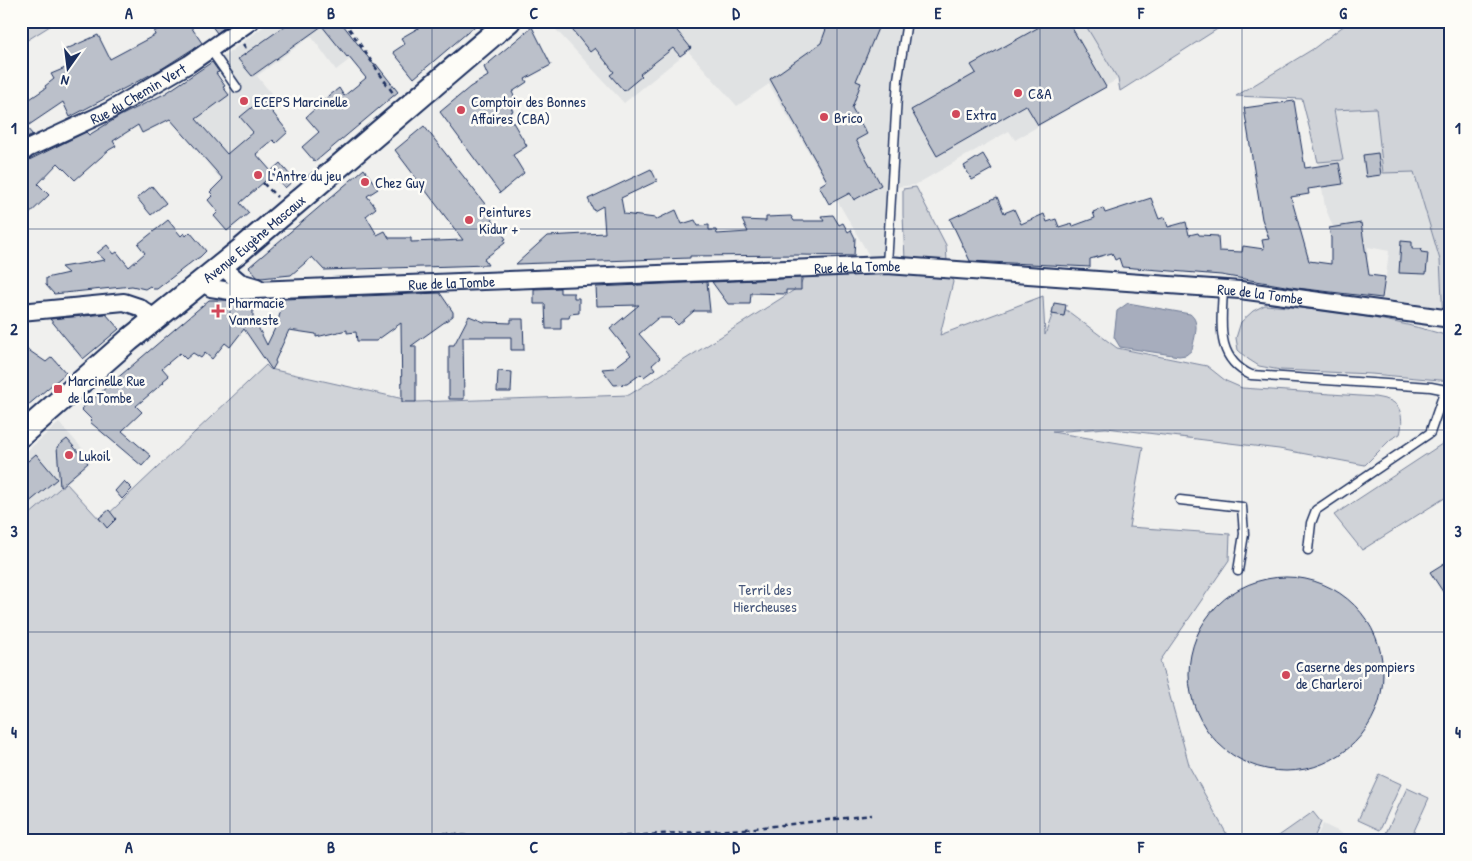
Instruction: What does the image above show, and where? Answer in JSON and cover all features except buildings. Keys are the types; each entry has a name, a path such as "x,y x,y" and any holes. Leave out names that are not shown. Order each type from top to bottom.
{"main road":[{"name":"Avenue Eugène Mascaux","path":"21,435 129,340 202,282 509,21"}],"street":[{"name":"Rue du Chemin Vert","path":"21,154 27,148 109,111 189,64 251,21"},
{"name":"Rue de la Tombe","path":"202,282 211,288 230,291 262,288 887,265 1223,288 1451,319"},
{"name":"Rue de la Tombe","path":"221,266 240,282 262,288"},
{"path":"21,312 124,302 139,307 155,319"}],"lane":[{"path":"887,265 898,78 906,21"},
{"path":"210,49 237,88"},
{"path":"1223,288 1223,343 1229,357 1238,369 1251,374 1268,376 1431,387 1448,391 1430,433 1316,510 1311,523 1308,550"},
{"path":"1180,500 1242,507 1244,534 1238,571"}],"path":[{"path":"344,21 404,110"},
{"path":"562,840 709,832 872,815"},
{"path":"730,840 746,829"},
{"path":"440,840 442,833 500,840"}],"shaded area":[{"name":"ECEPS Marcinelle","path":"271,21 342,21 362,50 336,70 311,36 257,76 275,98 248,121 254,128 243,140 258,158 227,187 180,130 241,84 222,58"},
{"path":"548,21 1083,21 1118,79 1015,140 1009,131 915,185 896,187 888,260 873,262 769,84 737,106 688,51 624,103"},
{"path":"1376,108 1383,172 1414,171 1440,260 1443,318 1382,309 1389,251 1368,247 1368,257 1346,259 1325,207 1318,162 1343,159 1334,110"},
{"path":"59,423 93,460 21,522 21,456"},
{"path":"1323,824 1356,840 1315,840"}],"green space":[{"path":"21,21 58,21 21,44"},
{"path":"1083,21 1230,21 1120,91 1118,79"},
{"path":"1350,21 1444,21 1451,41 1451,319 1443,318 1440,260 1414,172 1383,173 1376,108 1334,110 1343,160 1318,162 1302,99 1236,96 1313,49"},
{"path":"916,187 946,245 947,261 905,260 903,189"},
{"name":"Terril des Hiercheuses","path":"808,268 950,270 953,282 940,335 1043,296 1045,335 1054,310 1065,309 1117,348 1207,366 1226,381 1242,388 1375,397 1391,401 1398,407 1402,420 1400,434 1391,439 1365,465 1279,449 1106,428 1052,432 1143,447 1129,527 1230,534 1229,560 1160,661 1190,768 1230,840 21,840 21,522 66,483 101,521 266,365 270,369 417,402 629,395 799,287"},
{"path":"1265,305 1312,309 1383,320 1451,337 1451,381 1371,374 1280,370 1259,366 1238,350 1236,338 1241,322 1253,311"},
{"path":"1451,438 1451,494 1362,550 1334,515"},
{"path":"1379,774 1401,784 1380,830 1358,820"},
{"path":"1407,788 1429,798 1410,840 1400,840 1386,833"},
{"path":"1313,812 1321,822 1313,840 1273,840"}],"water":[{"path":"1128,303 1190,314 1196,326 1192,350 1186,355 1179,356 1120,347 1114,337 1117,311"}],"place":[{"name":"C&A","path":"1018,93"},
{"name":"ECEPS Marcinelle","path":"244,101"},
{"name":"Comptoir des Bonnes Affaires (CBA)","path":"461,110"},
{"name":"Extra","path":"956,114"},
{"name":"Brico","path":"824,117"},
{"name":"L'Antre du jeu","path":"258,175"},
{"name":"Chez Guy","path":"365,182"},
{"name":"Peintures Kidur +","path":"469,220"},
{"name":"Pharmacie Vanneste","path":"218,311"},
{"name":"Marcinelle Rue de la Tombe","path":"58,389"},
{"name":"Lukoil","path":"69,455"},
{"name":"Caserne des pompiers de Charleroi","path":"1286,675"}]}
